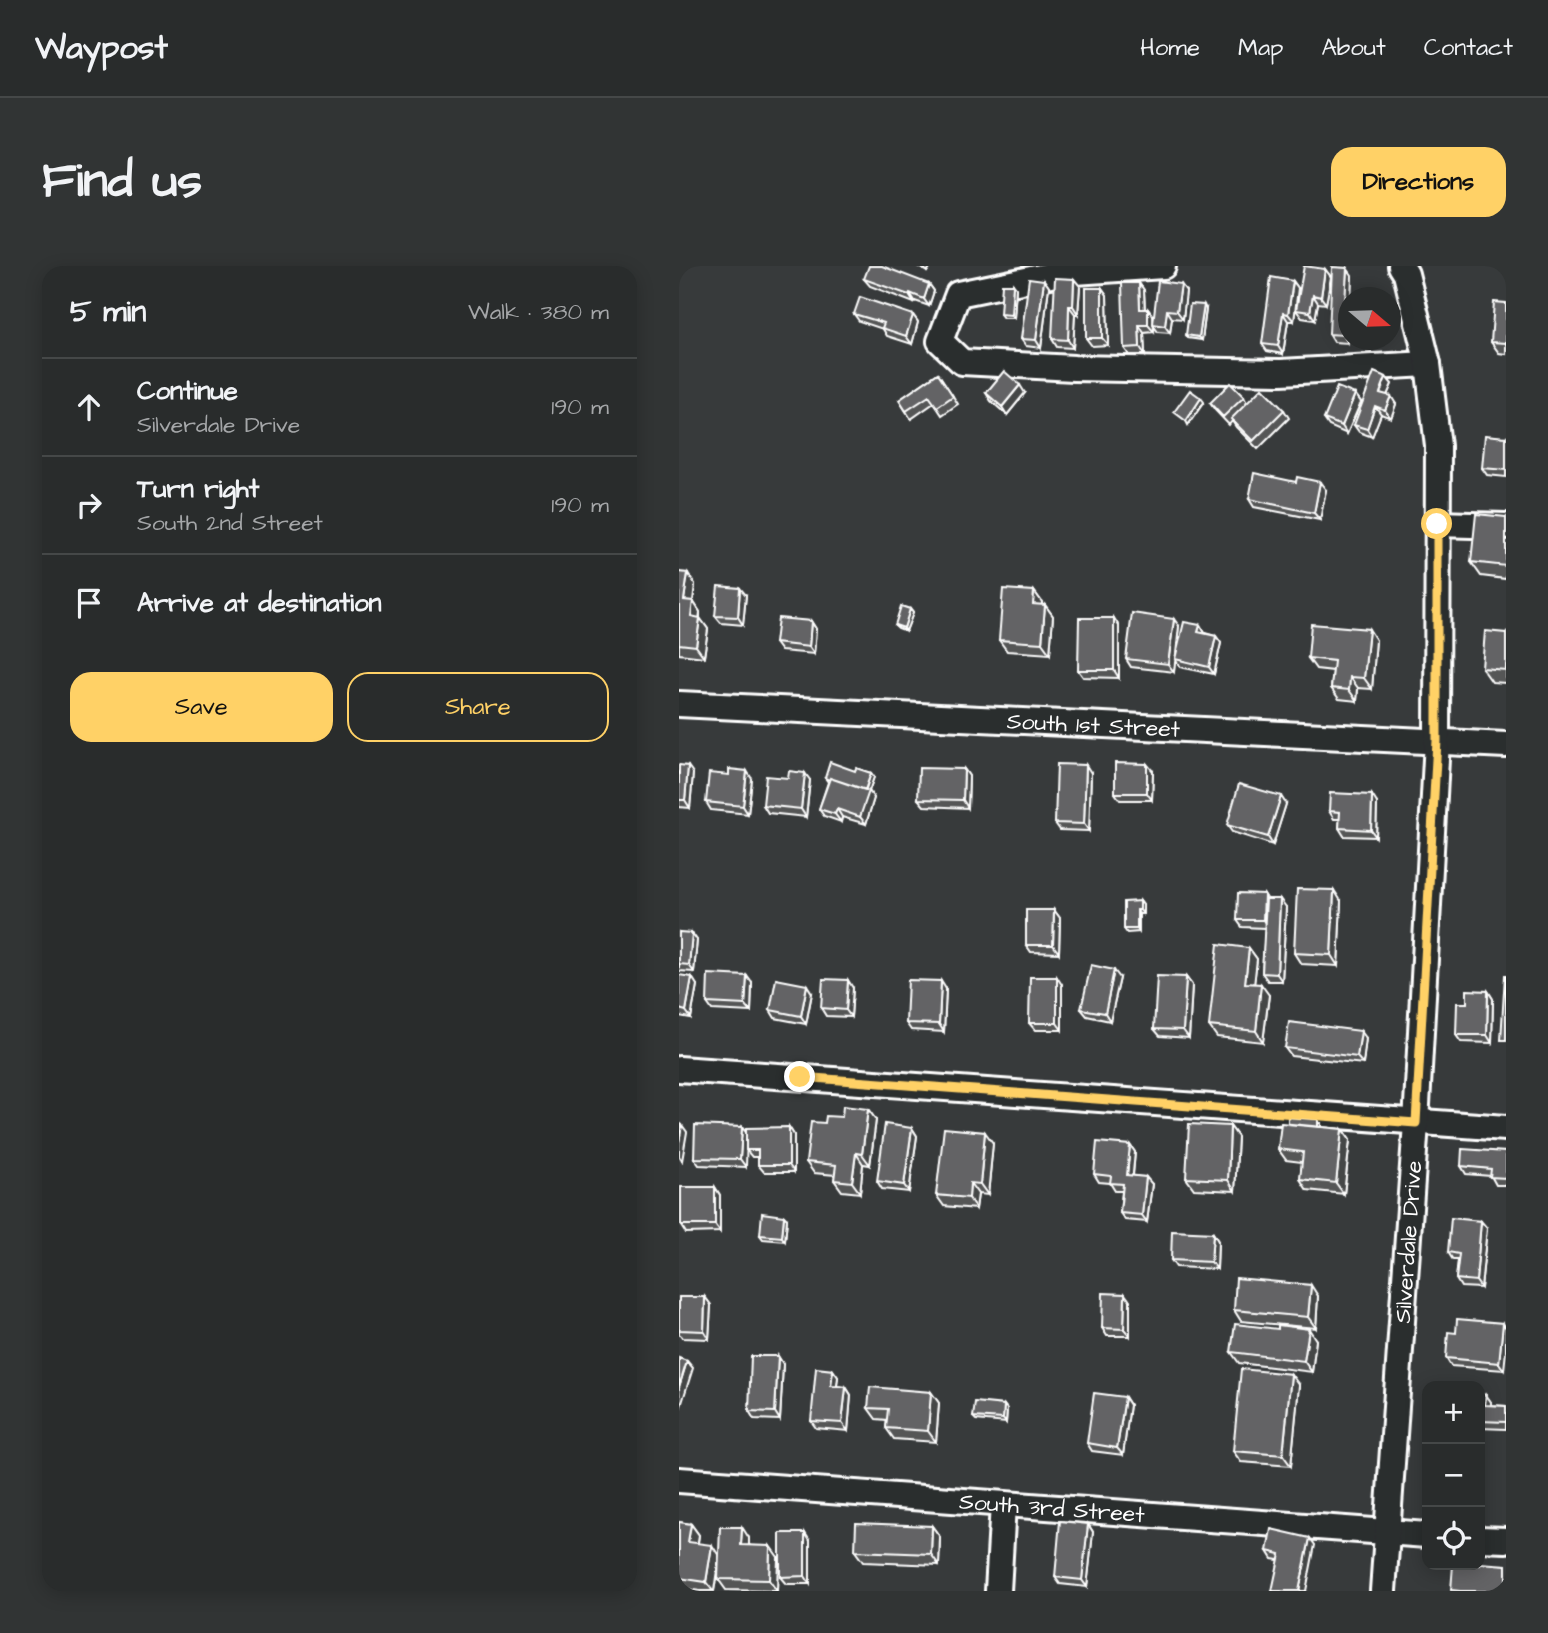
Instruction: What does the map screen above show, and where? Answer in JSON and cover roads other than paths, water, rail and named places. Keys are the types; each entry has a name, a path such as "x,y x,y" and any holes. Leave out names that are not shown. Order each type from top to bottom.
{"street":[{"path":"1163,266 1060,273 958,294 940,341 962,362 1074,368 1281,372 1428,364"},
{"name":"Silverdale Drive","path":"1383,1591 1416,1123 1437,741 1437,446 1428,364 1406,274 1401,266"},
{"path":"1437,524 1506,526"},
{"name":"South 1st Street","path":"679,704 1506,745"},
{"path":"679,1069 1506,1128"},
{"name":"South 3rd Street","path":"679,1480 1422,1535"},
{"path":"998,1591 1003,1504"},
{"path":"1485,1538 1506,1540"}]}
